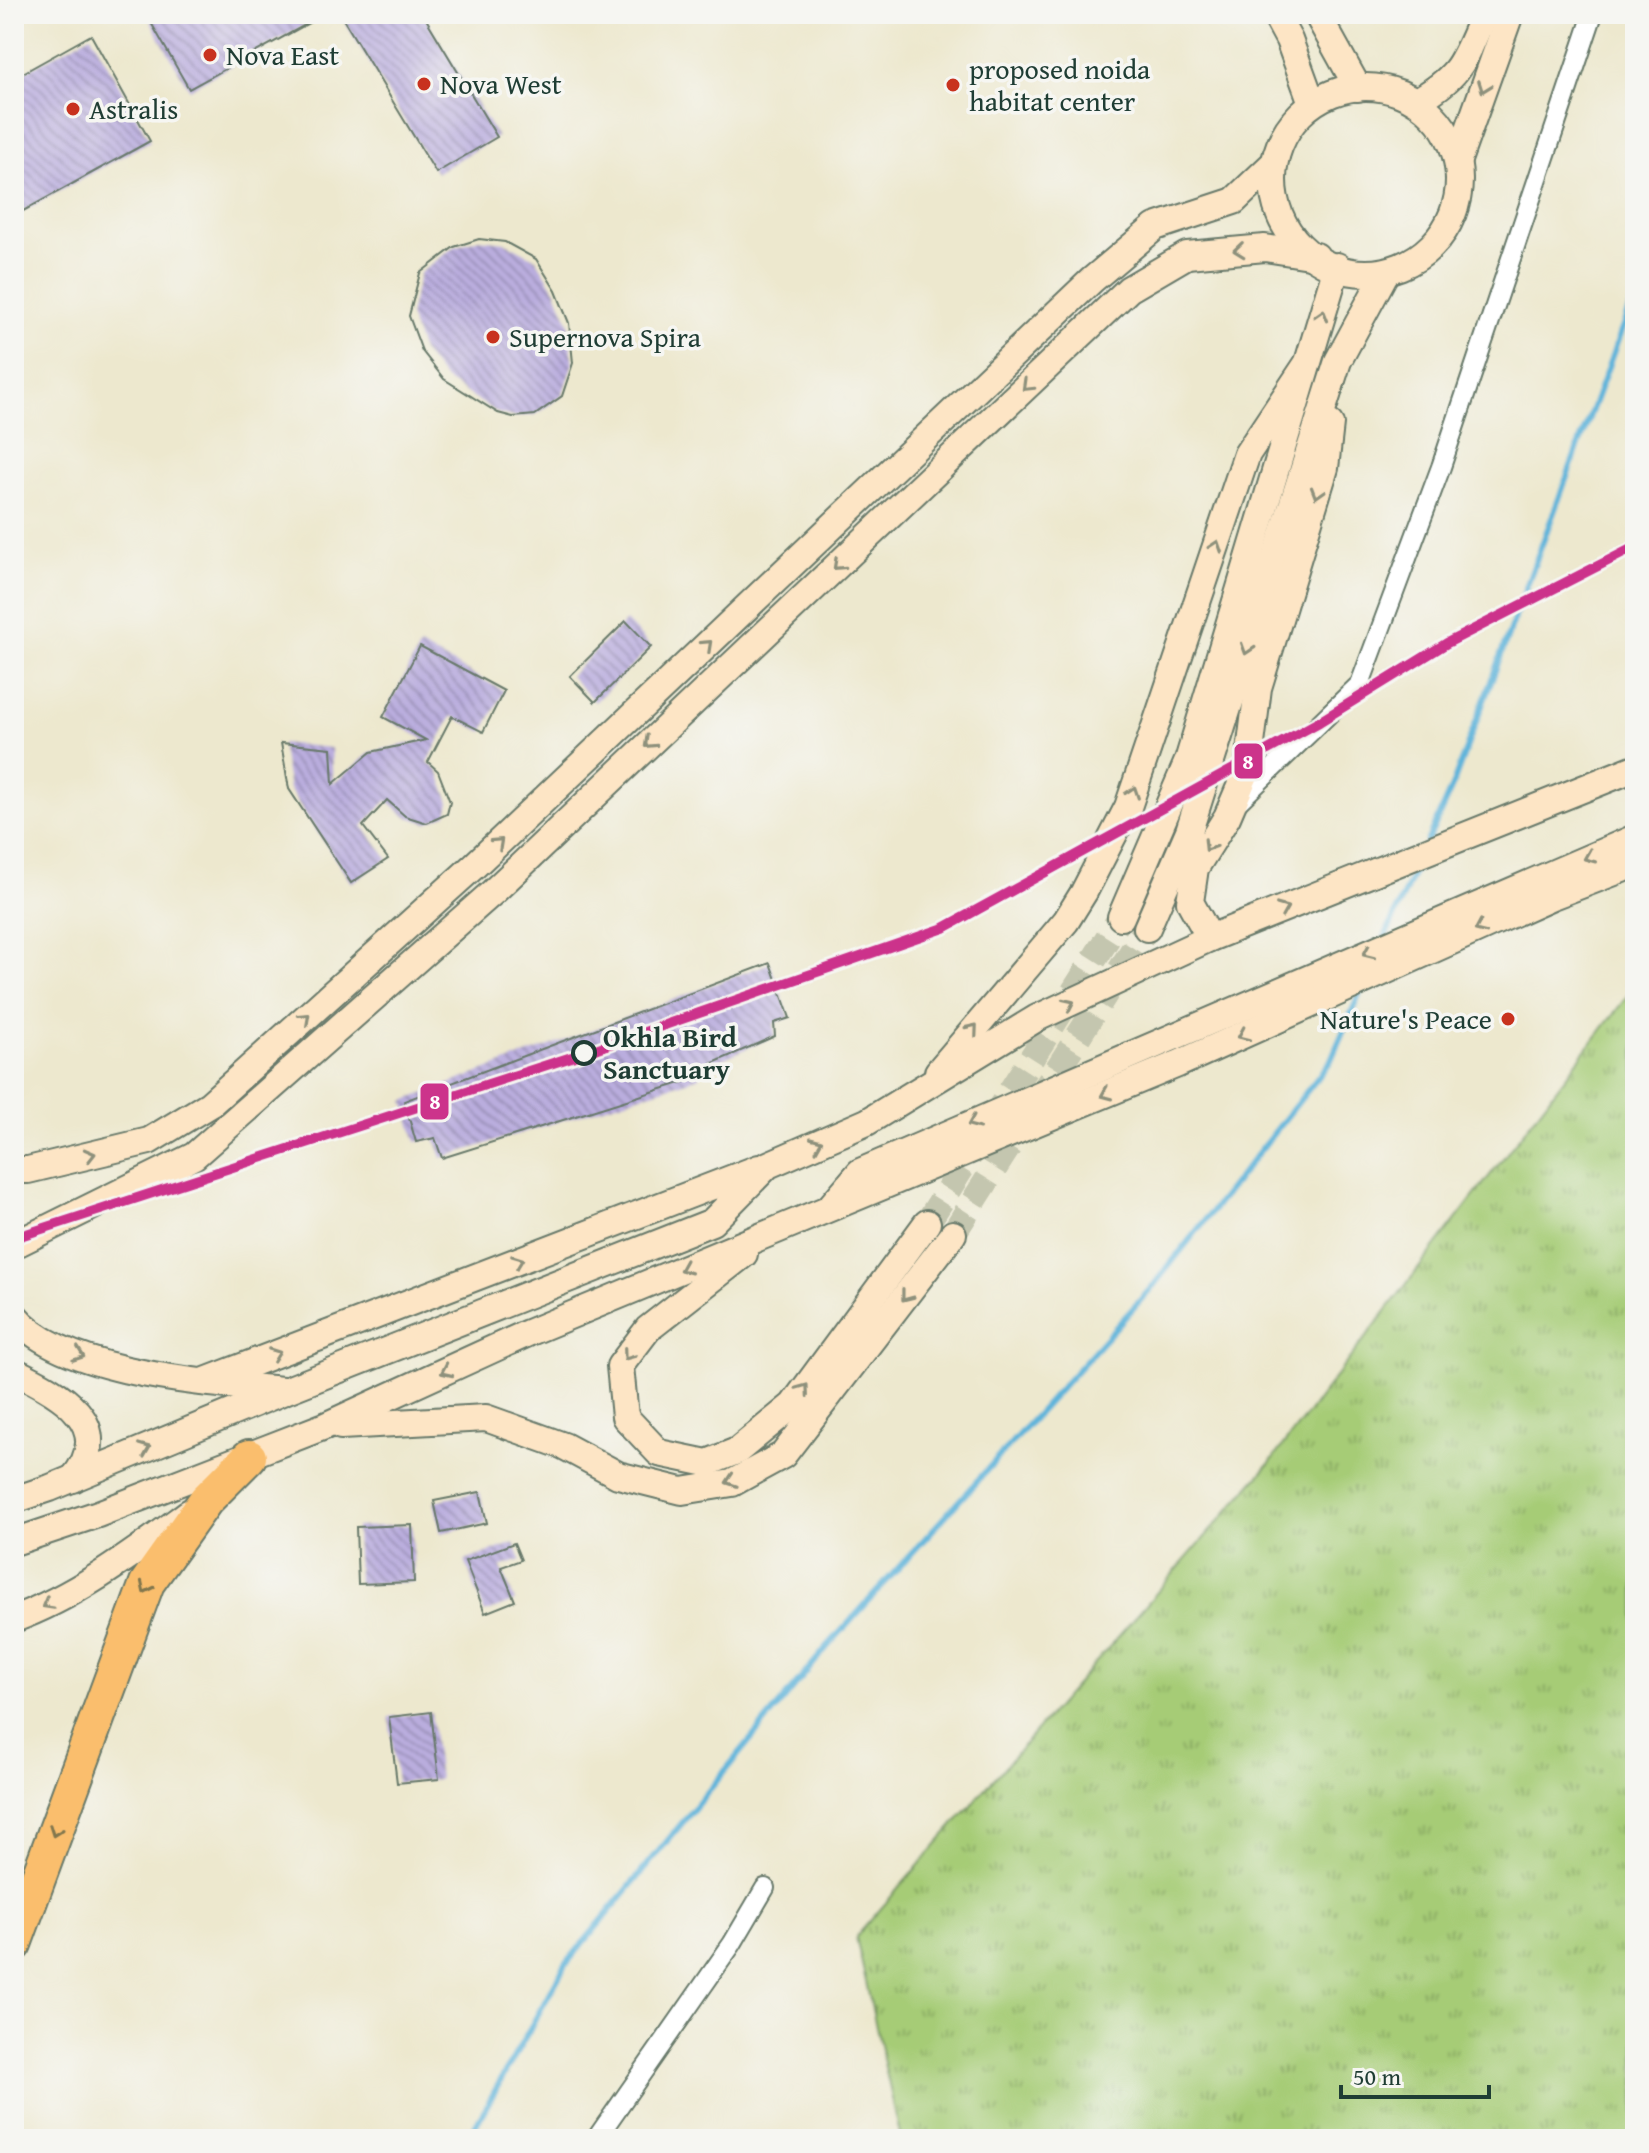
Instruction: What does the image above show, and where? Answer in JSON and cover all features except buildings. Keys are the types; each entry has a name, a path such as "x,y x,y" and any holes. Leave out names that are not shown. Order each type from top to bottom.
{"highway":[{"path":"14,1944 147,1583 206,1500 249,1457"}],"main road":[{"path":"1275,14 1289,40 1312,103"},
{"path":"1317,14 1358,88"},
{"path":"1417,101 1443,86 1460,69 1484,14"},
{"path":"14,1245 194,1156 493,892 1129,289 1187,255 1265,248 1386,272 1420,258 1446,231 1459,197 1458,160 1510,14"},
{"path":"1326,261 1289,234 1274,200 1273,164 1286,129 1312,103 1346,88 1383,88 1417,101 1443,127 1458,160"},
{"path":"14,1170 28,1170 149,1141 210,1104 475,865 1092,280 1155,227 1234,201 1273,164"},
{"path":"1121,917 1188,761 1307,364 1326,261"},
{"path":"1147,928 1189,831 1338,361 1386,272"},
{"path":"1210,938 1190,902 1195,868 1231,808 1248,768 1258,688 1325,468 1338,361"},
{"path":"923,1089 1066,921 1084,892 1128,807 1247,454 1307,364"},
{"path":"203,1382 768,1165 867,1122 1037,1018 1210,938 1635,768"},
{"path":"14,1542 98,1514 325,1426 528,1333 1178,1064 1547,886 1635,838"},
{"path":"828,1209 860,1172 1174,1037 1547,886 1635,864"},
{"path":"14,1500 61,1484 287,1390 712,1222 768,1165"},
{"path":"772,1232 648,1329 620,1366 625,1417 659,1453 707,1463 737,1451 793,1405 927,1223"},
{"path":"325,1426 486,1418 564,1446 618,1475 682,1491 732,1483 783,1455 953,1234"},
{"path":"14,1315 41,1339 74,1354 110,1365 203,1382 287,1390"},
{"path":"14,1371 56,1393 76,1410 86,1424 91,1439 82,1468 61,1484"},
{"path":"14,1619 38,1610 116,1566 206,1500"}],"street":[{"path":"1231,808 1360,684 1441,467 1593,14"},
{"path":"596,2139 732,1944 765,1888"}],"green space":[{"path":"1635,986 1635,2139 901,2139 856,1937 1268,1465"}],"waterway":[{"path":"1427,842 1451,789 1635,294"},
{"path":"1385,937 1418,863"},
{"path":"468,2139 566,1964 827,1647 1153,1286 1330,1062 1361,991"}],"tunnel":[{"path":"927,1223 1121,917"},
{"path":"953,1234 1147,928"}],"transit line":[{"name":"8","path":"14,1238 584,1053 944,928 1319,722 1447,643 1635,547"}],"place":[{"name":"Nova East","path":"210,55"},
{"name":"Nova West","path":"424,84"},
{"name":"proposed noida habitat center","path":"953,85"},
{"name":"Astralis","path":"73,109"},
{"name":"Supernova Spira","path":"493,337"},
{"name":"Nature's Peace","path":"1508,1019"},
{"name":"Okhla Bird Sanctuary","path":"584,1053"}]}
